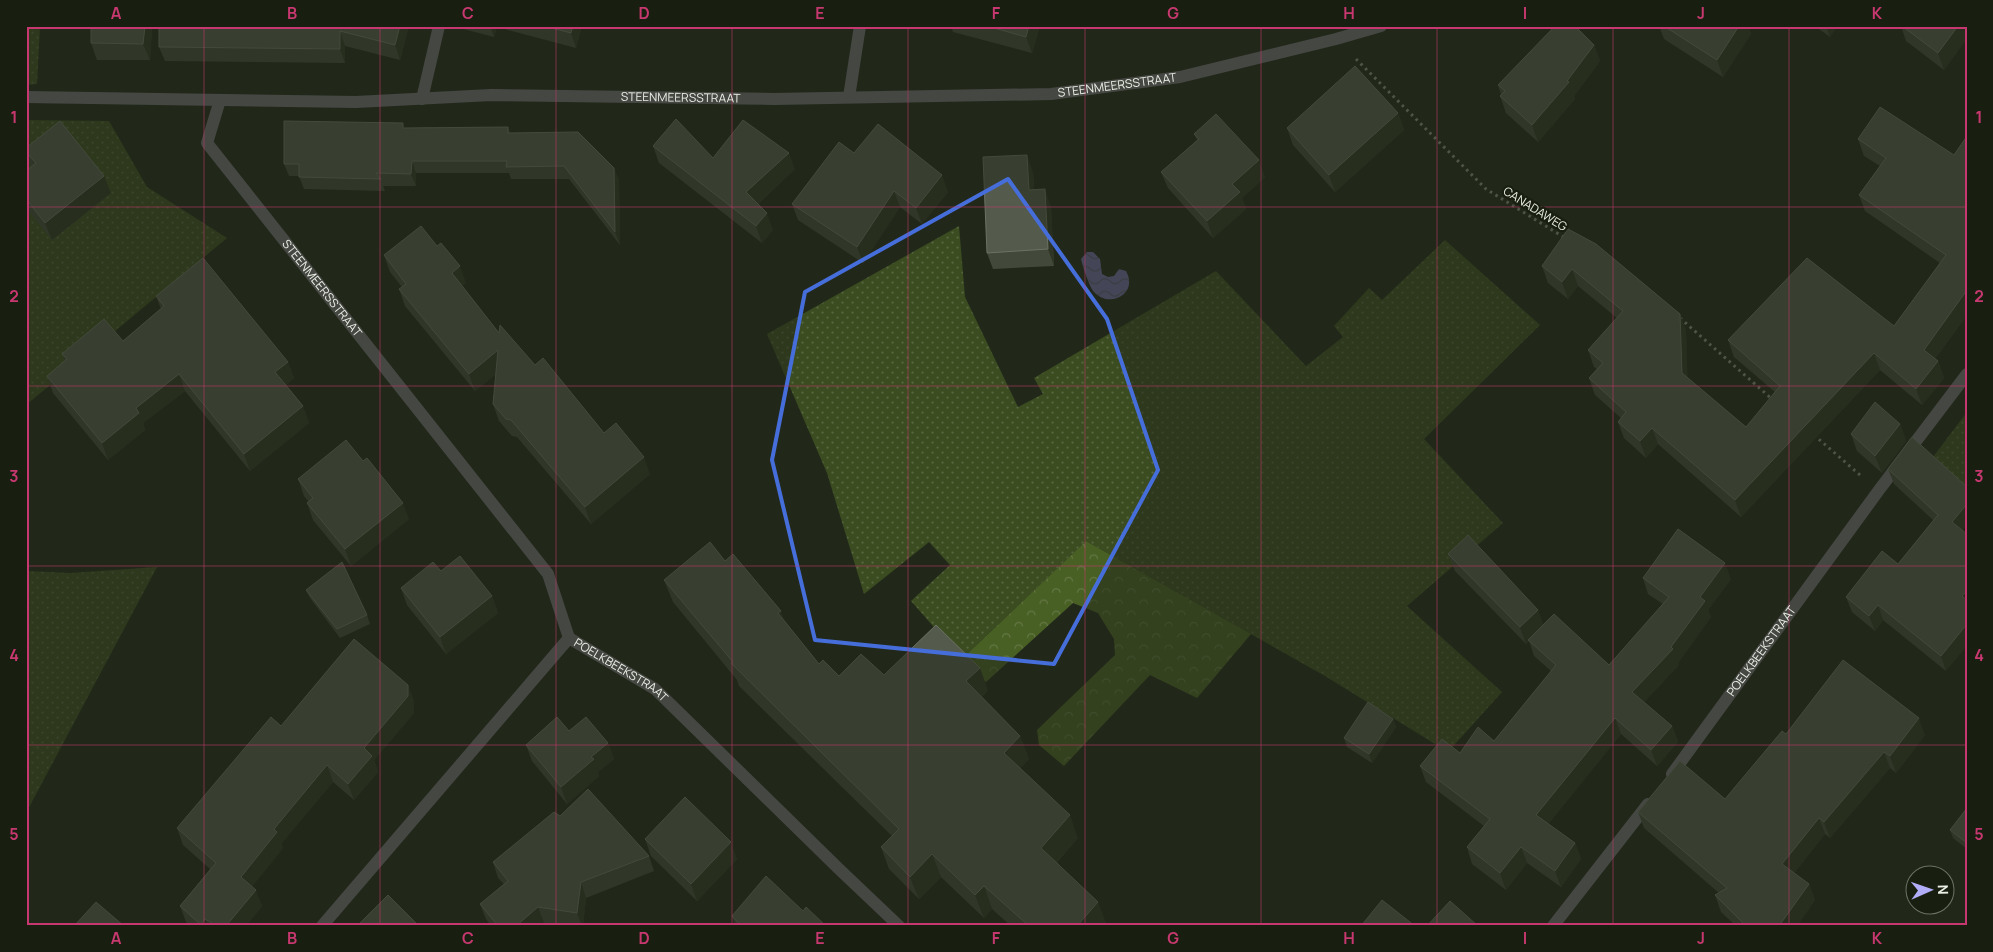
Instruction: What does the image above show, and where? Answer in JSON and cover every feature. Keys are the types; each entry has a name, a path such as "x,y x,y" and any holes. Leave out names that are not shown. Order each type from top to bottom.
{"street":[{"path":"422,98 439,26"},
{"path":"849,97 860,26"},
{"name":"STEENMEERSSTRAAT","path":"569,638 548,574 207,143 220,100 356,102 491,95 754,98 1051,94 1180,77 1336,39 1381,26"},
{"path":"26,97 220,100"},
{"name":"POELKBEEKSTRAAT","path":"1553,926 1661,787 1878,490 1967,374"},
{"name":"POELKBEEKSTRAAT","path":"322,926 569,638 655,689 900,926"}],"path":[{"name":"CANADAWEG","path":"1336,39 1486,189 1538,223 1570,241"},
{"path":"1678,317 1707,340 1733,366 1777,403"},
{"path":"1813,434 1878,490"}],"highlighted area":[{"path":"1008,179 1107,319 1158,470 1054,664 815,640 772,460 805,292"}],"green space":[{"path":"26,26 40,26 37,84 26,85"},
{"path":"26,120 109,121 147,187 227,238 26,405"},
{"path":"959,226 965,297 1018,407 1043,394 1034,378 1216,271 1306,366 1343,337 1334,326 1369,288 1382,300 1445,240 1540,325 1424,439 1503,523 1407,606 1502,692 1448,752 1325,676 1086,541 962,659 911,601 950,565 929,542 864,594 827,473 767,334"},
{"path":"1967,412 1967,492 1930,461"},
{"path":"1086,541 1251,634 1197,698 1150,675 1064,766 1039,745 1037,730 1115,655 1114,639 1098,613 1073,603 986,682 962,659"},
{"path":"157,567 26,813 26,571 71,573"}],"water":[{"path":"1087,252 1093,252 1100,259 1102,274 1108,277 1114,276 1119,269 1126,271 1129,286 1126,292 1114,299 1107,299 1100,297 1094,292 1088,281 1081,259"}],"building":[{"path":"91,26 145,26 143,44 91,43"},
{"path":"159,26 400,26 395,45 340,31 340,49 159,47"},
{"path":"544,26 573,26 571,33"},
{"path":"987,26 1029,26 1026,37"},
{"path":"1555,26 1575,26 1594,45 1567,81 1569,82 1532,125 1500,96 1505,91 1498,85"},
{"path":"1664,26 1739,26 1717,60"},
{"path":"1902,26 1958,26 1938,53"},
{"path":"1355,66 1398,113 1329,175 1287,128"},
{"path":"1880,107 1954,155 1967,136 1967,290 1924,350 1938,361 1916,389 1874,353 1735,500 1652,428 1640,441 1618,422 1626,412 1589,378 1603,363 1588,350 1623,311 1572,269 1562,282 1542,266 1568,229 1596,244 1680,314 1682,373 1746,427 1780,386 1728,340 1807,258 1894,326 1946,255 1859,195 1886,158 1858,139"},
{"path":"1216,114 1259,160 1232,184 1240,192 1207,221 1161,172 1199,139 1194,134"},
{"path":"676,119 713,158 743,120 789,153 746,192 767,213 756,226 653,146"},
{"path":"60,121 104,176 45,223 26,199 26,171 36,163 26,152 26,148"},
{"path":"284,121 403,123 403,128 508,127 508,133 578,132 614,168 615,232 564,166 506,167 507,161 412,161 411,174 376,173 381,179 299,177 299,164 284,164"},
{"path":"878,124 942,175 916,208 894,191 857,247 792,204 839,142 854,153"},
{"path":"1027,155 1029,190 1045,189 1048,249 987,253 983,157"},
{"path":"421,226 437,246 441,243 460,266 452,273 499,333 500,325 535,365 543,358 604,433 616,423 644,457 585,507 511,420 506,419 493,404 498,350 469,374 399,289 406,284 384,255"},
{"path":"203,258 288,362 275,372 303,406 244,454 179,374 136,408 139,413 102,443 47,376 67,359 62,354 104,319 123,341 164,306 156,296"},
{"path":"1875,402 1900,424 1875,456 1851,434"},
{"path":"1912,437 1967,487 1967,504 1952,522 1967,534 1967,591 1962,596 1967,600 1967,624 1941,656 1878,605 1869,616 1846,597 1882,551 1898,564 1938,515 1888,469"},
{"path":"346,440 363,461 367,458 403,503 345,549 307,503 313,498 298,479"},
{"path":"1678,529 1725,563 1700,597 1705,601 1671,647 1673,649 1632,692 1672,726 1651,750 1615,718 1536,815 1575,843 1555,871 1521,847 1500,873 1467,847 1490,819 1420,766 1442,739 1460,753 1478,727 1494,741 1556,665 1528,640 1554,614 1609,665 1669,597 1643,578"},
{"path":"1468,535 1538,610 1520,627 1448,554"},
{"path":"710,542 725,561 733,554 781,611 778,613 819,664 823,660 839,676 861,654 884,675 936,625 980,668 966,681 1020,736 1004,753 1070,815 1041,848 1098,902 1077,926 1029,926 984,886 975,895 932,854 910,877 881,847 899,829 731,663 733,662 664,580"},
{"path":"460,556 492,596 440,637 401,588 433,562 441,571"},
{"path":"342,562 367,615 337,629 306,590"},
{"path":"354,639 408,685 408,696 364,748 372,756 348,784 327,765 274,829 277,832 241,877 256,890 226,926 217,926 205,919 201,925 180,906 216,863 177,828 271,717 281,726"},
{"path":"1843,660 1919,718 1890,756 1884,752 1824,822 1819,818 1782,864 1809,884 1779,926 1746,926 1715,895 1727,888 1638,812 1680,761 1725,799 1782,731 1786,734"},
{"path":"1368,702 1393,719 1369,754 1344,738"},
{"path":"557,717 569,731 586,717 608,743 591,757 594,759 561,787 526,745"},
{"path":"588,789 649,856 581,882 577,913 538,907 516,926 498,926 480,904 508,881 493,862 554,812 560,816"},
{"path":"685,797 731,842 691,884 645,839"},
{"path":"1967,808 1967,843 1950,830"},
{"path":"766,876 803,911 806,907 826,926 741,926 732,916"},
{"path":"388,895 419,926 362,926 360,923"},
{"path":"1382,900 1415,926 1361,926"},
{"path":"1450,901 1478,926 1427,926"},
{"path":"96,902 124,926 74,926"}]}
